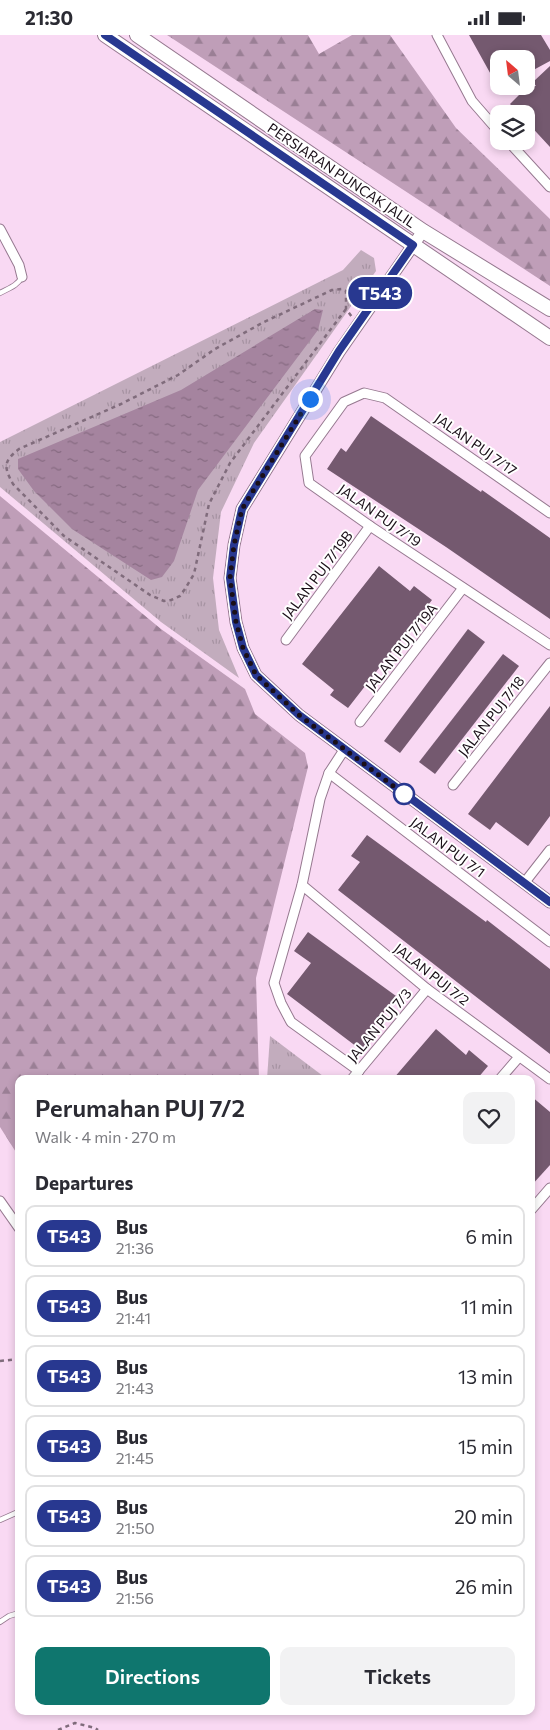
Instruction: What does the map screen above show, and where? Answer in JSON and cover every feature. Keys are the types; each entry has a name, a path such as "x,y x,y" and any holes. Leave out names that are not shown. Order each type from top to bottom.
{"main road":[{"name":"PERSIARAN PUNCAK JALIL","path":"105,35 550,338"},
{"name":"PERSIARAN PUNCAK JALIL","path":"137,35 424,231 550,309"}],"street":[{"path":"437,35 472,101 490,121"},
{"path":"516,150 550,187"},
{"path":"0,229 20,265 22,277"},
{"path":"424,231 339,351 242,509 234,545 230,578 236,622 243,648 256,675 299,715 550,902"},
{"name":"JALAN PUJ 7/19","path":"385,398 364,393 344,402 305,456 309,483 370,526 550,645"},
{"name":"JALAN PUJ 7/17","path":"385,398 550,513"},
{"name":"JALAN PUJ 7/19B","path":"286,640 370,526"},
{"name":"JALAN PUJ 7/19A","path":"360,722 463,588"},
{"name":"JALAN PUJ 7/18","path":"453,785 550,663"},
{"path":"344,750 329,773 320,799 302,885 274,983 281,1003 291,1022 359,1071"},
{"name":"JALAN PUJ 7/1","path":"329,773 550,941"},
{"path":"525,883 550,850"},
{"name":"JALAN PUJ 7/2","path":"302,885 427,989 550,1079"},
{"name":"JALAN PUJ 7/3","path":"356,1075 427,989"},
{"path":"503,1075 519,1057"},
{"path":"535,1205 550,1188"},
{"path":"0,1201 15,1222"}],"lane":[{"path":"0,293 14,286 22,277"},
{"path":"0,1520 15,1513"},
{"path":"0,1622 15,1614"}],"path":[{"path":"342,289 346,291 346,309 230,463 209,504 194,574 180,596 164,601 150,595 64,536 13,484 8,475 6,466 9,457 20,449 121,404 178,375 215,349 264,322 332,290 342,289"},
{"path":"0,1361 15,1359"},
{"path":"58,1730 75,1723 95,1727 98,1730"}],"green space":[{"path":"167,35 308,35 319,54 352,35 390,35 456,128 550,219 550,286"},
{"path":"361,250 374,258 376,271 254,443 221,512 213,578 219,630 239,678 161,622 0,487 0,442 343,270"},
{"path":"0,496 161,629 245,689 255,714 305,753 308,767 256,978 259,1075 15,1075 15,1151 0,1127"},
{"path":"270,1036 322,1075 267,1075"}],"water":[{"path":"315,309 323,310 318,330 198,490 174,561 162,577 151,580 72,529 34,491 18,469 18,459 181,390"}],"building":[{"path":"469,35 541,35 550,50 550,61 535,69 535,50 490,50 490,73"},
{"path":"550,66 550,147 535,131 535,105 510,104 519,95 535,95 535,80"},
{"path":"371,416 550,538 550,619 446,547 327,469 341,448 346,452"},
{"path":"379,566 410,591 414,586 432,600 348,708 330,695 334,690 302,664"},
{"path":"468,629 485,642 400,753 384,741"},
{"path":"503,654 519,666 435,774 419,762"},
{"path":"550,706 550,816 528,846 496,822 490,830 468,814"},
{"path":"367,835 486,922 487,920 550,969 550,1054 338,890 360,862 351,856"},
{"path":"308,932 396,996 374,1026 377,1028 361,1050 287,994 311,963 294,951"},
{"path":"436,1029 466,1055 469,1050 488,1066 480,1075 396,1075"},
{"path":"535,1099 550,1112 550,1165 535,1182"}],"bus line":[{"name":"T543","path":"105,35 413,245 339,351 242,509 234,545 230,578 236,622 243,648 256,675 299,715 550,902"}],"route":[{"path":"310,399 242,509 234,545 230,578 236,622 243,648 256,675 299,715 404,794"}]}
